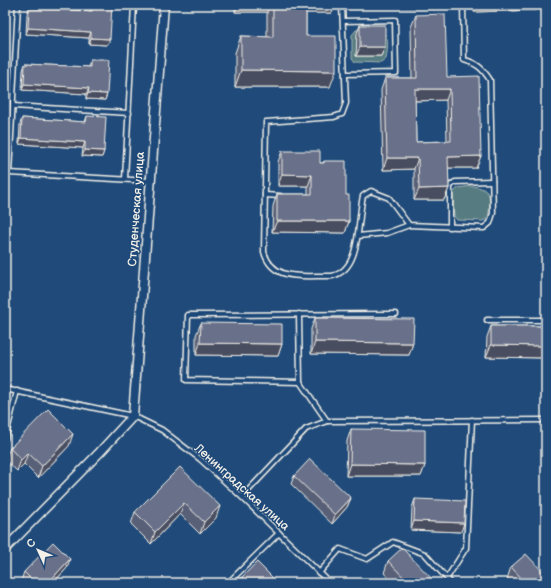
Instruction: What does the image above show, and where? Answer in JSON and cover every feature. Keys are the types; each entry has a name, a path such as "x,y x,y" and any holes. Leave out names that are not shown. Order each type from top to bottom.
{"street":[{"name":"Студенческая улица","path":"133,416 164,5"},
{"path":"5,549 133,416"}],"lane":[{"path":"18,5 9,173 150,181"},
{"path":"125,179 134,5"},
{"path":"342,5 346,103 342,114 334,117 266,122 264,252 267,263 274,270 283,275 332,276 340,274 346,269 350,262 358,236 363,196 372,191 389,198 409,225"},
{"path":"358,236 387,233 409,225 484,228 490,224 493,213 490,80 483,69 474,63 464,60 464,5"},
{"path":"343,21 395,20 396,73 345,74"},
{"path":"13,106 129,113"},
{"path":"450,227 450,186 455,182 492,181"},
{"path":"265,195 287,196"},
{"path":"299,314 300,382 327,421"},
{"path":"300,382 186,380 188,315 396,314"},
{"path":"487,320 546,320"},
{"name":"Ленинградская улица","path":"5,389 133,416 162,430 200,459 242,497 330,583"},
{"path":"5,439 17,391"},
{"path":"447,578 466,548 472,420"},
{"path":"242,497 306,429 327,421 546,420"},
{"path":"228,583 279,533"},
{"path":"319,573 340,549 366,559 393,542 425,554 451,583"}],"green space":[{"path":"369,28 381,31 386,38 388,47 386,59 381,63 355,62 352,58 352,35 356,30"},
{"path":"471,186 483,189 489,196 490,205 488,218 483,221 457,220 454,216 453,193 458,188"}],"building":[{"path":"93,5 112,5 110,39 91,38 91,32 28,28 29,8 92,11"},
{"path":"273,5 306,5 306,36 336,36 336,71 241,70 241,36 273,37"},
{"path":"445,14 447,77 479,76 481,156 448,157 449,188 419,189 418,158 387,158 385,78 417,78 416,15","holes":["415,89 450,89 451,141 416,142"]},
{"path":"360,25 385,25 385,47 360,47"},
{"path":"90,60 109,60 107,94 88,93 89,88 24,84 25,64 90,67"},
{"path":"87,116 106,117 104,151 85,150 85,142 21,138 22,118 86,122"},
{"path":"282,151 320,151 320,163 324,163 324,161 346,161 346,195 349,195 349,221 277,221 277,194 312,194 312,175 282,174"},
{"path":"315,318 414,319 413,343 315,342"},
{"path":"201,323 282,324 282,344 200,343"},
{"path":"491,326 546,326 546,346 491,345"},
{"path":"48,409 73,434 42,466 28,453 21,460 10,448"},
{"path":"351,429 425,430 425,465 350,464"},
{"path":"310,459 351,498 335,515 294,476"},
{"path":"180,467 220,506 204,522 184,503 155,532 135,512"},
{"path":"415,499 465,501 464,523 414,521"},
{"path":"53,542 70,559 48,583 35,583 24,572"},
{"path":"402,548 436,583 409,583 388,561"},
{"path":"526,554 546,575 546,583 526,583 511,567"},
{"path":"257,562 278,583 248,583 242,577"}]}
